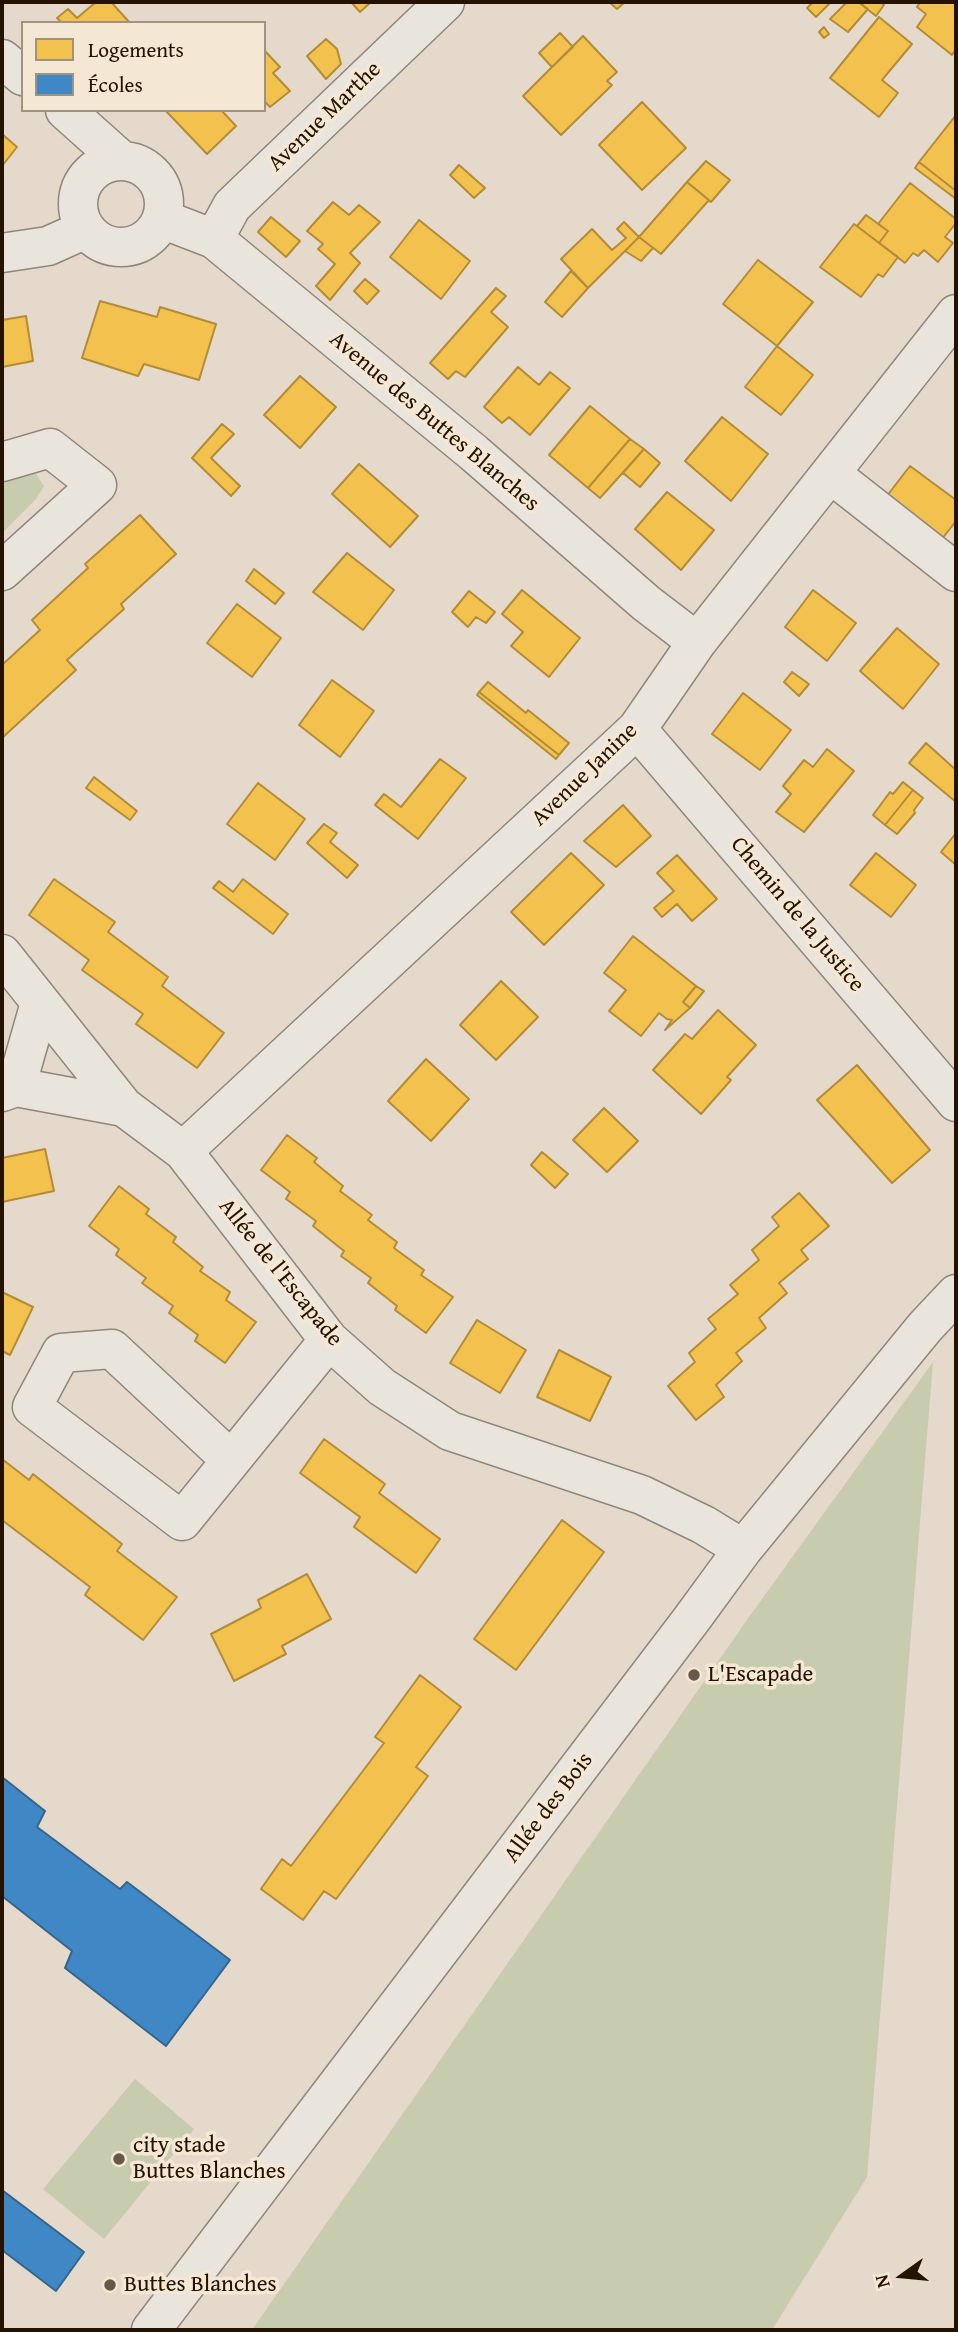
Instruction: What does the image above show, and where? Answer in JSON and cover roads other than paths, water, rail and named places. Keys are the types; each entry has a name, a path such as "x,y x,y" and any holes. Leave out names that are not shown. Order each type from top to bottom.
{"street":[{"name":"Avenue Marthe","path":"214,239 232,206 445,2"},
{"path":"2,59 21,74"},
{"path":"67,112 122,162"},
{"path":"108,163 135,164 147,170 157,180 163,192 162,219 155,231 133,246 120,248 106,245 86,229 80,217 78,203 81,190 96,169 108,163"},
{"name":"Avenue des Buttes Blanches","path":"162,219 214,239 474,453 646,603 697,642"},
{"path":"2,253 48,247 86,229"},
{"name":"Avenue Janine","path":"183,1151 637,729 697,642 956,314"},
{"path":"2,462 50,448 97,485 2,571"},
{"path":"831,474 956,572"},
{"name":"Chemin de la Justice","path":"637,729 956,1102"},
{"name":"Allée de l'Escapade","path":"2,954 124,1107 183,1151 329,1340 382,1387 450,1431 642,1495 704,1525 743,1549"},
{"path":"40,1003 9,1090 124,1107"},
{"name":"Allée des Bois","path":"151,2330 743,1549 916,1337 956,1294"},
{"path":"231,1460 112,1349 61,1353 32,1407 182,1521 329,1340"}],"place":[{"name":"L'Escapade","path":"694,1675"},
{"name":"city stade Buttes Blanches","path":"119,2159"},
{"name":"Buttes Blanches","path":"110,2285"}]}
